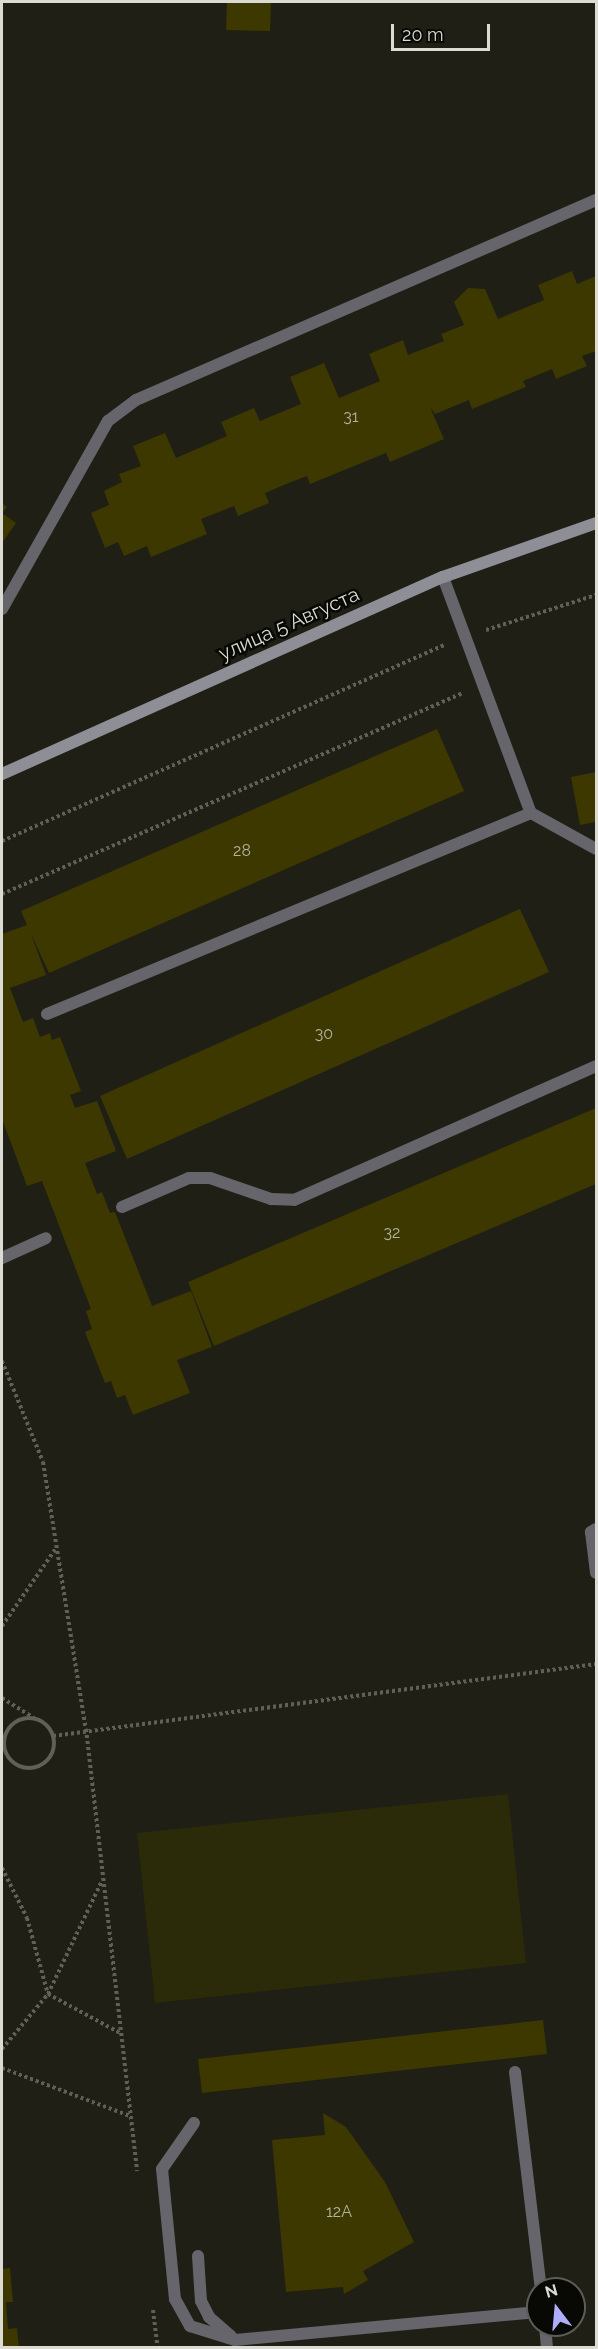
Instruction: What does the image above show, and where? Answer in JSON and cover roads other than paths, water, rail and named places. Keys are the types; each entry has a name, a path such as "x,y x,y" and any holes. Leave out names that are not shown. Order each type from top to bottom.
{"street":[{"name":"улица 5 Августа","path":"2,774 442,577 597,523"}],"lane":[{"path":"2,609 108,421 136,400 597,200"},
{"path":"442,577 531,813 597,849"},
{"path":"47,1014 531,813"},
{"path":"122,1207 189,1178 210,1178 271,1199 294,1200 597,1066"},
{"path":"2,1258 46,1238"},
{"path":"597,1528 591,1532 597,1573"},
{"path":"515,2072 540,2277"},
{"path":"194,2123 162,2169 175,2299 190,2326 236,2340 526,2313"},
{"path":"198,2256 201,2301 209,2317 236,2340"}]}
